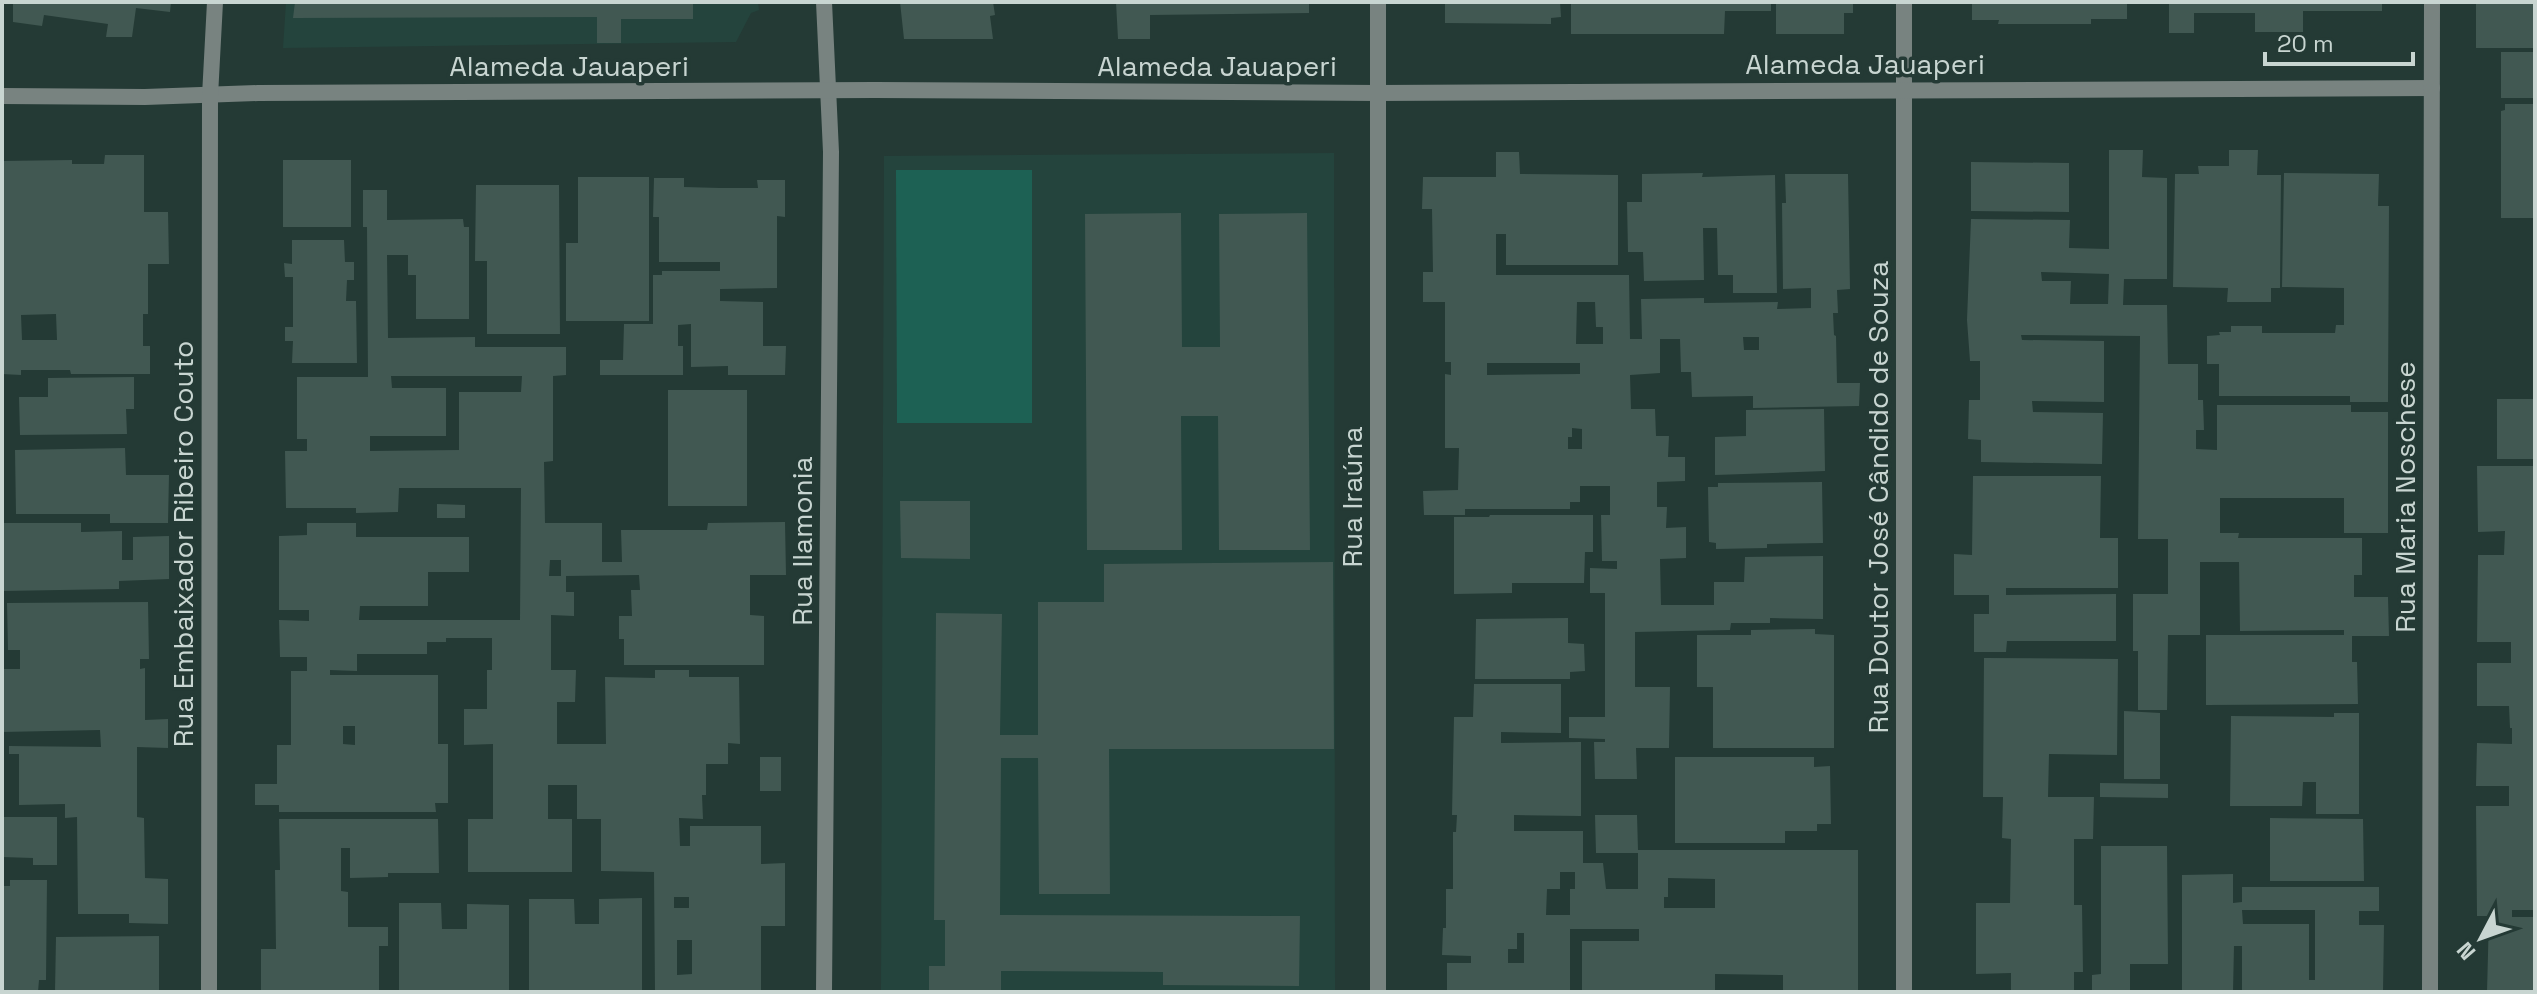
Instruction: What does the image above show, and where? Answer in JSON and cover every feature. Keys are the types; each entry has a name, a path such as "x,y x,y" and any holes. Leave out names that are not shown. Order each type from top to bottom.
{"street":[{"name":"Rua Embaixador Ribeiro Couto","path":"209,992 210,96 215,2"},
{"name":"Rua Ilamonia","path":"824,2 831,152 824,992"},
{"name":"Rua Iraúna","path":"1378,2 1378,992"},
{"name":"Rua Doutor José Cândido de Souza","path":"1904,2 1904,992"},
{"name":"Rua Maria Noschese","path":"2430,992 2432,2"},
{"name":"Alameda Jauaperi","path":"2,96 829,90 1378,93 2432,88"}],"shaded area":[{"path":"286,2 758,2 759,10 751,13 736,42 283,48"},
{"path":"1334,153 1335,992 881,992 884,156"}],"green space":[{"path":"896,170 1032,170 1032,423 897,423"}],"building":[{"path":"13,2 171,2 170,12 136,8 132,37 106,37 108,24 44,15 42,26 13,22"},
{"path":"295,2 693,2 693,19 621,19 621,43 597,43 597,17 293,18"},
{"path":"900,2 993,2 995,15 990,16 993,39 904,39"},
{"path":"1116,2 1309,2 1309,13 1150,15 1150,39 1118,39"},
{"path":"1445,2 1560,2 1561,17 1551,18 1551,24 1445,23"},
{"path":"1571,2 1771,2 1771,11 1725,11 1724,34 1571,34"},
{"path":"1776,2 1853,2 1853,13 1844,13 1844,34 1776,34"},
{"path":"1972,2 2127,2 2127,19 2091,19 2091,24 1998,24 1999,20 1972,20"},
{"path":"2169,2 2382,2 2382,11 2303,11 2303,32 2255,32 2255,13 2194,13 2194,33 2169,33"},
{"path":"2476,2 2535,2 2535,48 2476,48"},
{"path":"2501,52 2535,52 2535,98 2501,98"},
{"path":"2505,104 2535,104 2535,218 2501,218 2501,111 2505,110"},
{"path":"2109,150 2143,150 2142,177 2167,178 2167,279 2124,279 2123,305 2167,305 2168,364 2198,364 2198,400 2203,400 2204,430 2196,430 2196,449 2217,450 2217,405 2351,405 2351,412 2388,412 2388,533 2344,533 2344,498 2220,498 2220,533 2239,533 2238,538 2362,538 2362,575 2354,575 2354,597 2388,597 2389,636 2352,636 2352,662 2357,662 2358,704 2206,705 2206,635 2344,635 2344,630 2240,631 2239,562 2200,562 2200,635 2168,635 2167,710 2138,710 2138,651 2133,651 2133,594 2168,594 2168,539 2138,539 2140,336 2021,335 2022,340 2104,341 2104,402 2032,401 2033,412 2103,413 2102,464 1981,462 1981,440 1968,439 1969,400 1980,400 1980,361 1970,361 1967,320 1971,219 2070,220 2069,248 2109,249","holes":["2041,272 2109,274 2108,304 2070,304 2071,281 2042,281"]},
{"path":"2229,150 2258,150 2257,175 2281,175 2280,288 2271,288 2271,302 2227,302 2228,288 2173,287 2175,174 2199,174 2198,166 2229,166"},
{"path":"1496,152 1519,152 1520,174 1618,175 1618,265 1506,265 1506,234 1496,234 1496,275 1629,275 1630,339 1642,339 1641,299 1704,298 1704,303 1778,302 1777,309 1811,308 1811,288 1783,289 1782,203 1786,203 1785,174 1848,174 1850,289 1837,290 1838,313 1833,313 1834,335 1837,383 1860,383 1859,406 1753,408 1753,396 1692,397 1691,372 1681,372 1680,339 1660,339 1660,373 1630,375 1631,409 1655,409 1656,436 1669,436 1668,457 1685,457 1685,481 1657,482 1657,507 1667,507 1666,528 1686,527 1686,558 1660,559 1661,605 1714,605 1714,582 1744,582 1745,557 1823,556 1823,619 1770,618 1770,623 1731,623 1730,630 1635,632 1635,687 1670,687 1669,748 1636,748 1637,779 1595,779 1594,742 1605,742 1605,739 1569,738 1569,717 1605,717 1605,593 1590,593 1590,568 1617,569 1617,561 1602,561 1601,515 1610,515 1610,486 1580,486 1580,502 1570,502 1570,509 1465,509 1465,515 1424,515 1423,491 1458,490 1459,448 1445,448 1445,374 1451,375 1451,362 1445,362 1445,302 1423,302 1423,272 1433,272 1432,209 1422,209 1423,177 1496,177","holes":["1577,302 1595,302 1596,327 1603,327 1603,344 1576,344","1743,337 1759,337 1759,350 1744,350","1487,363 1580,363 1580,374 1487,375","1572,428 1582,429 1582,449 1568,449 1568,437 1572,437"]},
{"path":"105,155 144,155 144,212 168,212 169,264 148,264 148,314 143,314 143,346 150,346 150,374 71,374 70,370 21,370 21,375 2,374 2,161 72,160 72,164 104,164","holes":["56,314 57,340 22,340 21,315"]},
{"path":"283,160 351,160 351,227 283,227"},
{"path":"1971,162 2069,163 2069,212 1971,211"},
{"path":"1703,173 1702,177 1775,175 1777,293 1733,293 1733,275 1718,275 1717,228 1703,228 1704,280 1644,281 1643,252 1628,252 1627,202 1642,202 1642,174"},
{"path":"2284,173 2379,174 2378,206 2389,206 2388,402 2350,402 2350,396 2219,396 2219,364 2207,364 2207,336 2231,332 2231,326 2262,326 2262,333 2335,333 2336,325 2344,325 2344,288 2282,287"},
{"path":"578,177 649,177 649,321 566,321 566,243 578,243"},
{"path":"654,178 684,178 684,187 720,188 758,188 757,180 785,180 785,217 777,216 777,288 720,289 720,301 763,302 763,346 786,346 785,375 728,375 728,366 691,367 691,324 678,325 678,346 683,346 683,375 600,375 600,360 623,360 624,324 653,324 653,275 662,275 662,271 720,271 720,262 659,262 659,217 653,217"},
{"path":"476,185 559,185 560,334 487,334 487,261 475,261"},
{"path":"363,190 387,190 387,220 463,219 464,227 469,227 469,319 416,319 416,275 408,275 408,255 387,255 388,338 475,337 475,347 566,347 566,375 553,376 553,461 544,462 545,523 602,523 602,562 622,562 621,530 707,530 708,523 785,522 786,575 750,575 750,615 764,616 764,665 624,665 624,639 619,639 619,616 632,616 631,590 640,590 639,575 566,576 566,592 574,592 574,616 551,615 551,670 576,670 575,702 557,702 557,744 606,744 605,677 655,678 655,670 689,670 689,677 739,677 740,744 728,743 728,764 706,764 703,819 679,818 680,846 690,846 690,826 761,826 761,864 785,863 785,926 761,926 761,992 655,992 654,872 601,871 601,819 577,819 577,785 548,785 548,819 572,819 572,872 468,872 468,819 493,819 493,744 464,745 464,709 487,709 487,670 492,670 492,638 446,638 446,642 427,642 427,654 357,654 357,671 330,670 330,675 438,675 438,744 448,744 448,803 435,803 436,812 279,812 279,805 255,805 255,784 277,784 277,745 291,745 291,671 307,671 307,657 280,657 279,620 309,621 309,610 279,610 279,536 307,535 307,523 356,523 356,537 469,537 469,572 428,572 428,606 360,606 359,620 520,620 521,488 399,488 398,512 356,513 356,508 286,508 285,451 307,451 307,439 297,439 297,377 368,377 367,227 363,227","holes":["391,376 522,376 521,392 459,392 459,450 370,451 370,436 446,436 446,388 392,388","550,560 561,560 561,576 549,576","343,726 355,726 355,745 343,744","674,897 689,897 689,908 674,908","677,940 692,940 692,974 677,975"]},
{"path":"1181,213 1182,347 1220,347 1219,214 1307,213 1310,550 1219,550 1218,416 1181,416 1182,550 1087,550 1085,214"},
{"path":"292,240 344,240 345,262 354,262 354,280 347,280 346,301 356,301 357,363 292,363 293,341 285,341 285,327 293,327 293,277 285,277 284,263 292,264"},
{"path":"134,377 134,409 126,409 127,434 20,435 19,397 48,397 48,378"},
{"path":"668,390 747,390 747,506 668,506"},
{"path":"2497,399 2535,399 2535,459 2497,459"},
{"path":"1824,409 1825,471 1715,475 1715,437 1746,436 1746,410"},
{"path":"125,448 126,475 169,475 168,523 110,523 110,514 16,514 15,450"},
{"path":"2477,466 2535,466 2535,910 2512,910 2512,917 2535,917 2535,992 2487,992 2489,916 2477,916 2476,806 2509,806 2509,786 2476,786 2477,743 2512,744 2512,728 2509,706 2477,706 2477,663 2511,663 2511,642 2477,642 2478,555 2504,555 2505,531 2478,532"},
{"path":"1973,476 2101,476 2100,538 2118,538 2118,588 2006,588 2006,595 2116,594 2116,641 2007,641 2006,652 1974,652 1974,614 1989,614 1989,595 1954,595 1954,554 1972,555"},
{"path":"1822,482 1823,543 1716,549 1716,543 1709,542 1708,487 1718,487 1718,483"},
{"path":"900,501 970,501 970,559 901,558"},
{"path":"437,504 465,505 465,518 437,518"},
{"path":"1593,515 1593,552 1585,552 1584,583 1512,583 1512,593 1454,594 1454,517"},
{"path":"2,523 81,523 81,532 122,531 122,560 133,560 133,537 169,536 169,579 119,581 119,589 2,591"},
{"path":"1333,562 1334,749 1109,749 1110,894 1039,894 1038,758 1001,758 1000,915 1300,916 1299,986 1163,985 1163,972 1001,971 1001,992 929,992 929,966 945,966 945,920 934,920 936,613 1002,614 1000,735 1038,735 1038,602 1104,602 1104,564"},
{"path":"148,602 149,659 140,659 140,669 145,668 145,720 168,719 168,748 137,747 137,817 144,818 145,878 168,879 168,924 129,923 129,914 78,914 77,817 65,818 65,804 19,805 19,754 9,754 9,746 101,747 100,730 2,732 2,669 20,669 20,650 8,650 7,603"},
{"path":"1568,618 1568,643 1584,644 1585,671 1570,672 1570,679 1475,679 1476,619"},
{"path":"1815,629 1815,634 1834,635 1834,748 1713,748 1713,687 1697,687 1697,635 1751,635 1751,630"},
{"path":"1984,658 2118,659 2117,755 2049,754 2048,797 2094,797 2093,839 2074,839 2074,905 2082,905 2083,972 2074,972 2074,992 2011,992 2011,973 1976,974 1976,903 2010,903 2011,839 2002,838 2003,797 1983,797"},
{"path":"1474,684 1561,684 1561,733 1501,732 1501,743 1581,742 1581,816 1514,815 1514,831 1583,831 1583,863 1603,863 1606,889 1638,889 1638,853 1596,853 1595,815 1637,815 1638,850 1858,850 1858,992 1783,992 1783,975 1715,974 1715,992 1582,992 1582,941 1639,941 1639,929 1570,929 1570,992 1447,992 1447,963 1471,963 1471,956 1442,955 1446,889 1453,889 1453,832 1456,832 1457,815 1452,815 1454,717 1473,717","holes":["1560,872 1575,872 1575,889 1570,889 1570,915 1546,915 1547,889 1560,889","1668,878 1715,879 1715,908 1664,908 1664,897 1668,897","1517,933 1524,933 1524,963 1508,963 1508,949 1517,949"]},
{"path":"2124,711 2160,713 2160,779 2124,779"},
{"path":"2334,713 2359,713 2359,814 2316,814 2316,782 2303,782 2302,806 2230,806 2231,716 2334,717"},
{"path":"760,757 781,757 781,791 760,791"},
{"path":"1675,757 1814,757 1814,767 1830,766 1831,824 1817,824 1817,831 1785,831 1785,843 1675,843"},
{"path":"2100,783 2168,784 2168,798 2100,797"},
{"path":"2,817 57,817 57,865 33,865 33,858 2,857"},
{"path":"2270,818 2363,819 2364,881 2270,881"},
{"path":"279,819 438,819 439,873 388,873 388,877 350,878 350,848 341,848 341,891 348,892 348,927 388,927 388,946 379,946 379,992 261,992 261,949 276,949 275,870 280,870"},
{"path":"2101,846 2167,846 2168,964 2130,964 2130,992 2092,992 2092,975 2101,974"},
{"path":"2233,874 2233,903 2242,902 2242,887 2379,887 2379,911 2359,911 2359,925 2384,925 2383,992 2242,992 2242,946 2234,946 2233,992 2182,992 2182,875","holes":["2242,910 2315,910 2315,980 2309,980 2309,924 2243,924"]},
{"path":"10,880 47,880 46,980 39,980 38,992 2,992 2,886 10,886"},
{"path":"642,898 642,992 529,992 529,899 574,899 575,924 599,924 599,899"},
{"path":"399,903 441,903 442,929 467,929 467,904 509,905 509,992 399,992"},
{"path":"159,936 159,992 55,992 56,937"}]}
